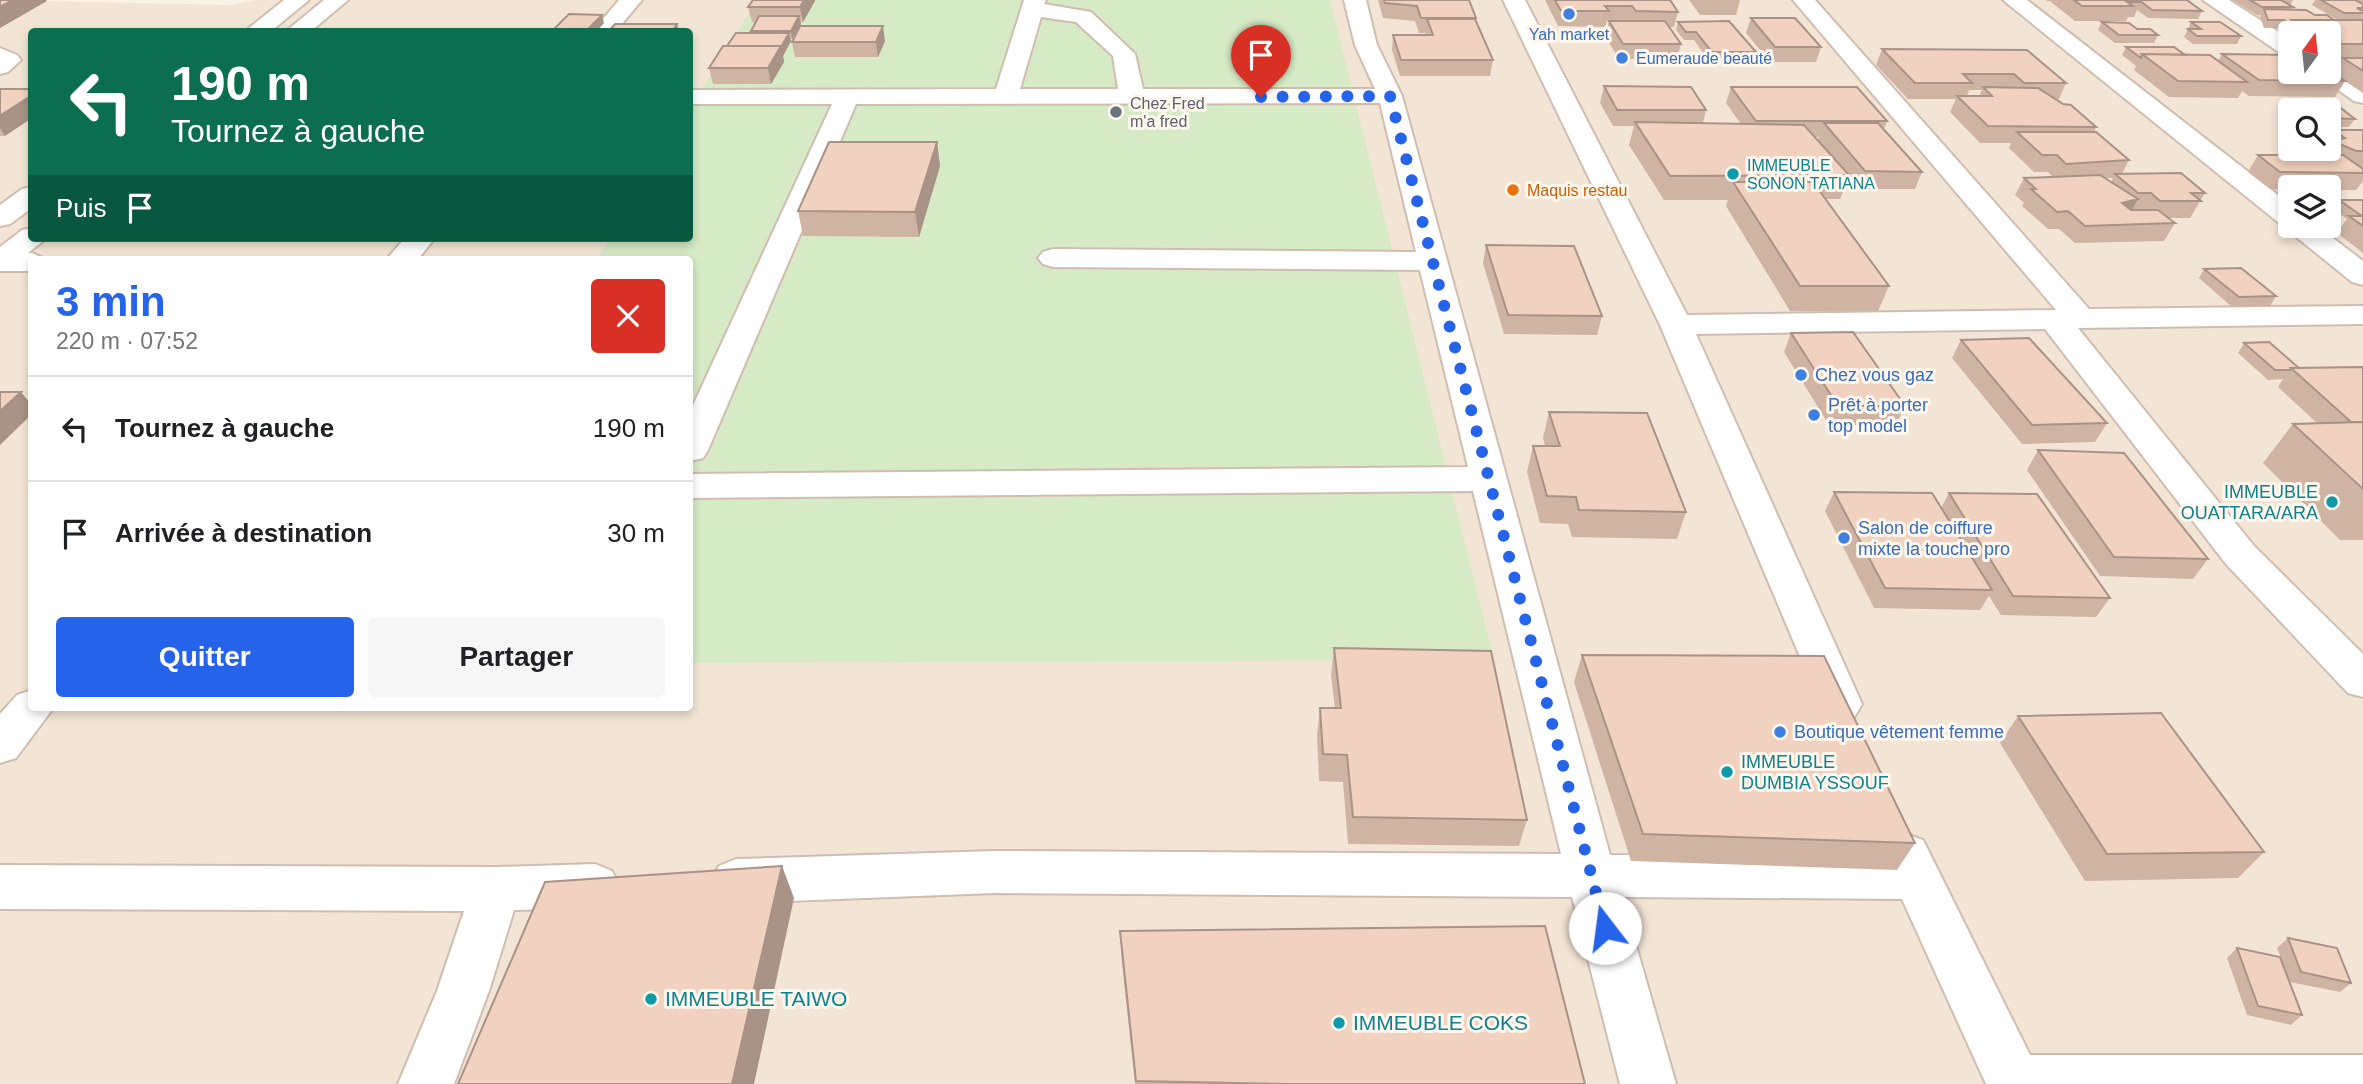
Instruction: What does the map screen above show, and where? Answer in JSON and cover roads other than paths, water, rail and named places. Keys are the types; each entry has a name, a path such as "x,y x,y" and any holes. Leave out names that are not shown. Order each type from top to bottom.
{"street":[{"path":"260,28 298,0"},
{"path":"301,28 337,0"},
{"path":"606,28 631,0"},
{"path":"1355,0 1366,45 1390,96 1591,876 1648,1084"},
{"path":"1514,0 1676,325 1856,740"},
{"path":"1804,0 2068,319 2168,467 2240,555 2363,681"},
{"path":"2014,0 2278,209"},
{"path":"2214,0 2278,42"},
{"path":"1006,97 1033,5 1083,17 1124,54 1132,97"},
{"path":"0,55 9,60 0,66"},
{"path":"2342,83 2363,96"},
{"path":"693,96 1390,96"},
{"path":"693,443 847,97"},
{"path":"0,218 28,198"},
{"path":"2315,238 2363,276"},
{"path":"0,261 28,239"},
{"path":"405,256 417,242"},
{"path":"1053,258 1433,261"},
{"path":"0,261 28,262"},
{"path":"1676,325 2363,315"},
{"path":"693,486 1490,479"},
{"path":"0,745 29,711"},
{"path":"1894,828 2014,1083 2363,1083"},
{"path":"690,883 995,872 1916,878"},
{"path":"0,887 496,889 635,884"},
{"path":"426,1084 463,990 496,889"}],"place":[{"name":"Yah market","path":"1569,14"},
{"name":"Eumeraude beauté","path":"1622,58"},
{"name":"Chez Fred m'a fred","path":"1116,112"},
{"name":"IMMEUBLE SONON TATIANA","path":"1733,174"},
{"name":"Maquis restau","path":"1513,190"},
{"name":"Chez vous gaz","path":"1801,375"},
{"name":"Prêt à porter top model","path":"1814,415"},
{"name":"IMMEUBLE OUATTARA/ARA","path":"2332,502"},
{"name":"Salon de coiffure mixte la touche pro","path":"1844,538"},
{"name":"Boutique vêtement femme","path":"1780,732"},
{"name":"IMMEUBLE DUMBIA YSSOUF","path":"1727,772"},
{"name":"IMMEUBLE TAIWO","path":"651,999"},
{"name":"IMMEUBLE COKS","path":"1339,1023"}]}
